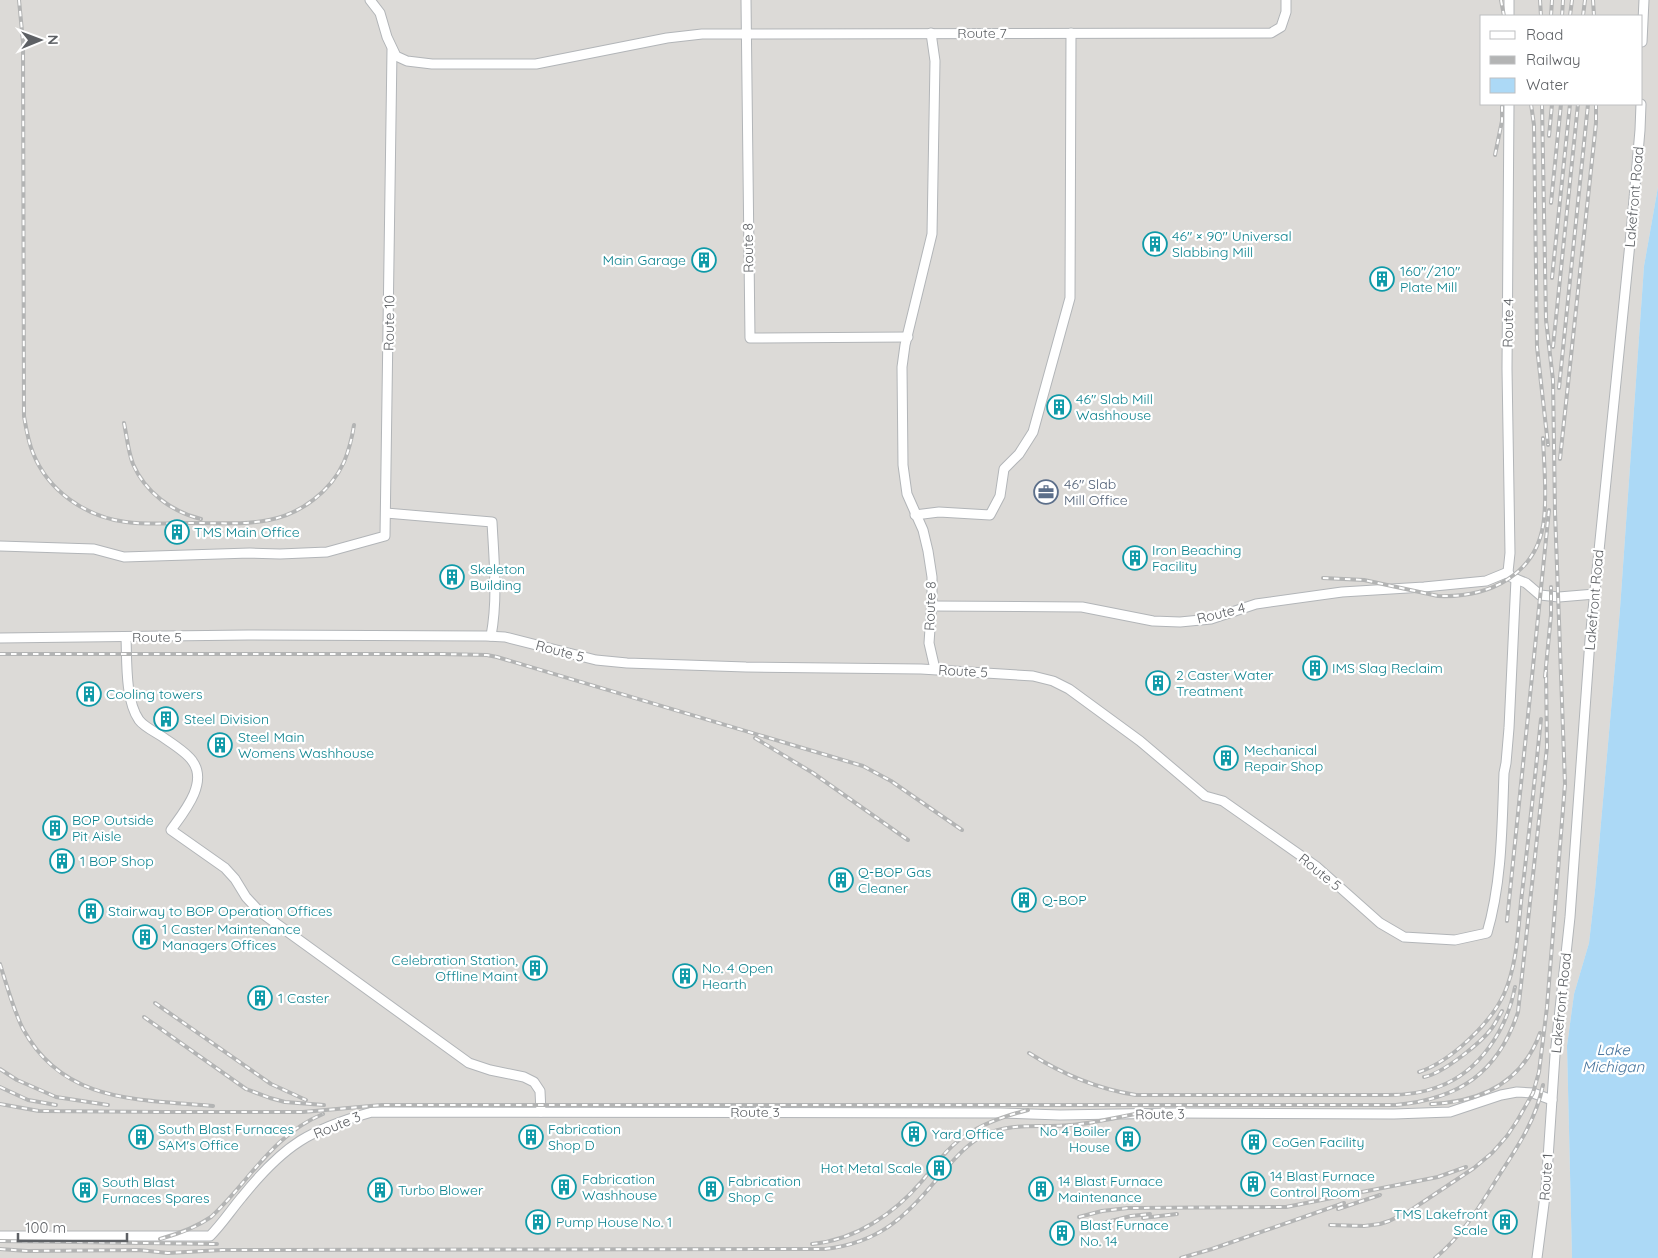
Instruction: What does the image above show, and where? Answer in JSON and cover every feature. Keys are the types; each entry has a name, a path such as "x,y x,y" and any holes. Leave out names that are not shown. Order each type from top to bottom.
{"street":[{"path":"370,0 380,13 392,49"},
{"name":"Route 8","path":"746,0 750,338 908,337"},
{"name":"Route 7","path":"392,49 396,56 407,61 432,64 536,64 667,38 702,34 1271,33 1280,27 1286,12 1286,0"},
{"path":"1509,0 1509,15"},
{"path":"1643,21 1644,0"},
{"name":"Route 8","path":"931,33 935,61 932,234 902,367 903,465 907,494 923,530 932,577 929,643 935,670"},
{"path":"915,515 939,512 990,514 1000,496 1004,469 1019,454 1033,432 1070,298 1072,33"},
{"name":"Route 10","path":"0,546 94,549 124,557 280,554 327,552 386,536 392,49"},
{"name":"Route 4","path":"932,606 1082,607 1153,621 1180,622 1211,619 1256,604 1342,592 1486,581 1508,572 1510,553 1507,369 1509,105"},
{"name":"Lakefront Road","path":"1552,1098 1570,917 1595,594 1631,233 1641,105"},
{"path":"386,513 492,522 495,582 494,621 491,636"},
{"path":"1508,572 1511,577 1526,583 1540,595 1559,597 1595,594"},
{"name":"Route 5","path":"0,638 491,636 505,637 596,660 627,663 935,670 1033,676 1054,681 1069,689 1140,741 1206,796 1223,801 1317,867 1380,923 1404,937 1455,940 1487,933 1494,909 1509,728 1516,579"},
{"path":"126,637 128,691 139,720 167,739 193,762 196,771 198,783 193,798 170,830 224,868 235,879 259,911 469,1063 490,1070 524,1077 534,1082 540,1091 541,1112"},
{"name":"Route 3","path":"0,1236 210,1236 241,1198 280,1156 300,1141 345,1119 372,1112 1000,1112 1060,1115 1175,1113 1394,1114 1450,1112 1501,1095 1517,1092 1533,1093 1552,1098"},
{"name":"Route 1","path":"1537,1258 1546,1188 1552,1098"}],"shaded area":[{"path":"0,0 1658,0 1658,187 1644,266 1620,609 1595,890 1589,943 1574,994 1567,1046 1572,1258 0,1258"}],"water":[{"name":"Lake Michigan","path":"1658,187 1658,1258 1572,1258 1567,1046 1574,994 1589,943 1595,890 1620,609 1644,266"}],"railway":[{"path":"19,0 23,42 24,416 28,439 33,453 48,479 70,500 83,508 111,519 126,522 151,524 251,523 269,520 303,507 323,492 344,462 354,425"},
{"path":"1501,0 1504,15"},
{"path":"1540,0 1541,15"},
{"path":"1551,15 1552,0"},
{"path":"1562,15 1563,0"},
{"path":"1570,15 1572,0"},
{"path":"1583,15 1585,0"},
{"path":"1593,0 1594,15"},
{"path":"1495,155 1502,121 1502,105"},
{"path":"1531,105 1534,125 1537,347 1548,445"},
{"path":"1330,1225 1364,1226 1389,1221 1408,1212 1474,1168 1492,1153 1507,1136 1533,1093 1539,1072 1547,1007 1565,784 1555,512 1553,380 1546,320 1542,105"},
{"path":"1549,136 1552,105"},
{"path":"1551,203 1561,105"},
{"path":"1552,278 1570,105"},
{"path":"1553,347 1578,105"},
{"path":"1559,388 1588,105"},
{"path":"1560,459 1596,123 1596,105"},
{"path":"124,423 133,464 152,492 170,506 201,519"},
{"path":"1323,578 1364,580 1438,596 1457,596 1475,593 1508,579 1532,555 1540,538 1544,519 1545,499 1543,438"},
{"path":"1507,921 1549,510"},
{"path":"1545,677 1551,615 1551,587"},
{"path":"0,654 487,655 863,766 891,781 962,830"},
{"path":"0,1104 39,1111 303,1112 382,1105 1396,1105 1439,1097 1457,1089 1487,1067 1510,1033 1518,1012 1547,747 1546,670"},
{"path":"1419,1072 1444,1060 1480,1029 1498,1005 1509,982 1517,944 1541,719"},
{"path":"755,738 813,773 908,840"},
{"path":"0,964 23,1029 40,1054 60,1072 82,1084 106,1093 158,1102 213,1106"},
{"path":"1029,1053 1054,1068 1080,1080 1107,1089 1136,1095 1401,1095 1438,1087 1467,1071 1479,1060 1506,1018 1515,987"},
{"path":"155,1003 271,1084 306,1100"},
{"path":"1424,1077 1432,1075 1451,1064 1470,1049 1487,1034 1502,1011"},
{"path":"144,1017 246,1089 285,1102 324,1105"},
{"path":"1431,1104 1467,1099 1483,1094 1498,1086 1511,1077 1522,1065 1540,1033"},
{"path":"0,1069 17,1080 56,1097 108,1105"},
{"path":"1435,1258 1454,1240 1470,1220 1512,1155 1531,1122 1543,1085"},
{"path":"0,1087 28,1100 56,1105"},
{"path":"812,1244 844,1237 873,1223 900,1204 948,1150 966,1135 992,1122 1028,1110"},
{"path":"0,1249 27,1251 139,1250 168,1253 222,1250 825,1249 860,1241 889,1226 913,1206 964,1149 984,1135 1005,1128 1080,1124 1152,1111"},
{"path":"160,1239 186,1230 211,1217 262,1160 289,1134 323,1114"},
{"path":"1079,1217 1102,1211 1128,1208 1286,1207 1438,1177 1466,1167"},
{"path":"1338,1209 1380,1195"},
{"path":"1181,1258 1344,1203"},
{"path":"1087,1227 1131,1216 1150,1214"},
{"path":"1143,1218 1177,1214"},
{"path":"0,1241 217,1244"}],"place":[{"name":"46\" × 90\" Universal Slabbing Mill","path":"1155,244"},
{"name":"Main Garage","path":"704,260"},
{"name":"160\"/210\" Plate Mill","path":"1382,279"},
{"name":"46\" Slab Mill Washhouse","path":"1059,407"},
{"name":"46\" Slab Mill Office","path":"1046,492"},
{"name":"TMS Main Office","path":"177,532"},
{"name":"Iron Beaching Facility","path":"1135,558"},
{"name":"Skeleton Building","path":"452,577"},
{"name":"IMS Slag Reclaim","path":"1315,668"},
{"name":"2 Caster Water Treatment","path":"1158,683"},
{"name":"Cooling towers","path":"89,694"},
{"name":"Steel Division","path":"166,719"},
{"name":"Steel Main Womens Washhouse","path":"220,745"},
{"name":"Mechanical Repair Shop","path":"1226,758"},
{"name":"BOP Outside Pit Aisle","path":"55,828"},
{"name":"1 BOP Shop","path":"62,861"},
{"name":"Q-BOP Gas Cleaner","path":"841,880"},
{"name":"Q-BOP","path":"1024,900"},
{"name":"Stairway to BOP Operation Offices","path":"91,911"},
{"name":"1 Caster Maintenance Managers Offices","path":"145,937"},
{"name":"Celebration Station, Offline Maint","path":"535,968"},
{"name":"No. 4 Open Hearth","path":"685,976"},
{"name":"1 Caster","path":"260,998"},
{"name":"Yard Office","path":"914,1134"},
{"name":"South Blast Furnaces SAM's Office","path":"141,1137"},
{"name":"Fabrication Shop D","path":"531,1137"},
{"name":"No 4 Boiler House","path":"1128,1139"},
{"name":"CoGen Facility","path":"1254,1142"},
{"name":"Hot Metal Scale","path":"939,1168"},
{"name":"14 Blast Furnace Control Room","path":"1253,1184"},
{"name":"Fabrication Washhouse","path":"564,1187"},
{"name":"Fabrication Shop C","path":"711,1189"},
{"name":"14 Blast Furnace Maintenance","path":"1041,1189"},
{"name":"South Blast Furnaces Spares","path":"85,1190"},
{"name":"Turbo Blower","path":"380,1190"},
{"name":"Pump House No. 1","path":"538,1222"},
{"name":"TMS Lakefront Scale","path":"1505,1222"},
{"name":"Blast Furnace No. 14","path":"1062,1233"}]}
